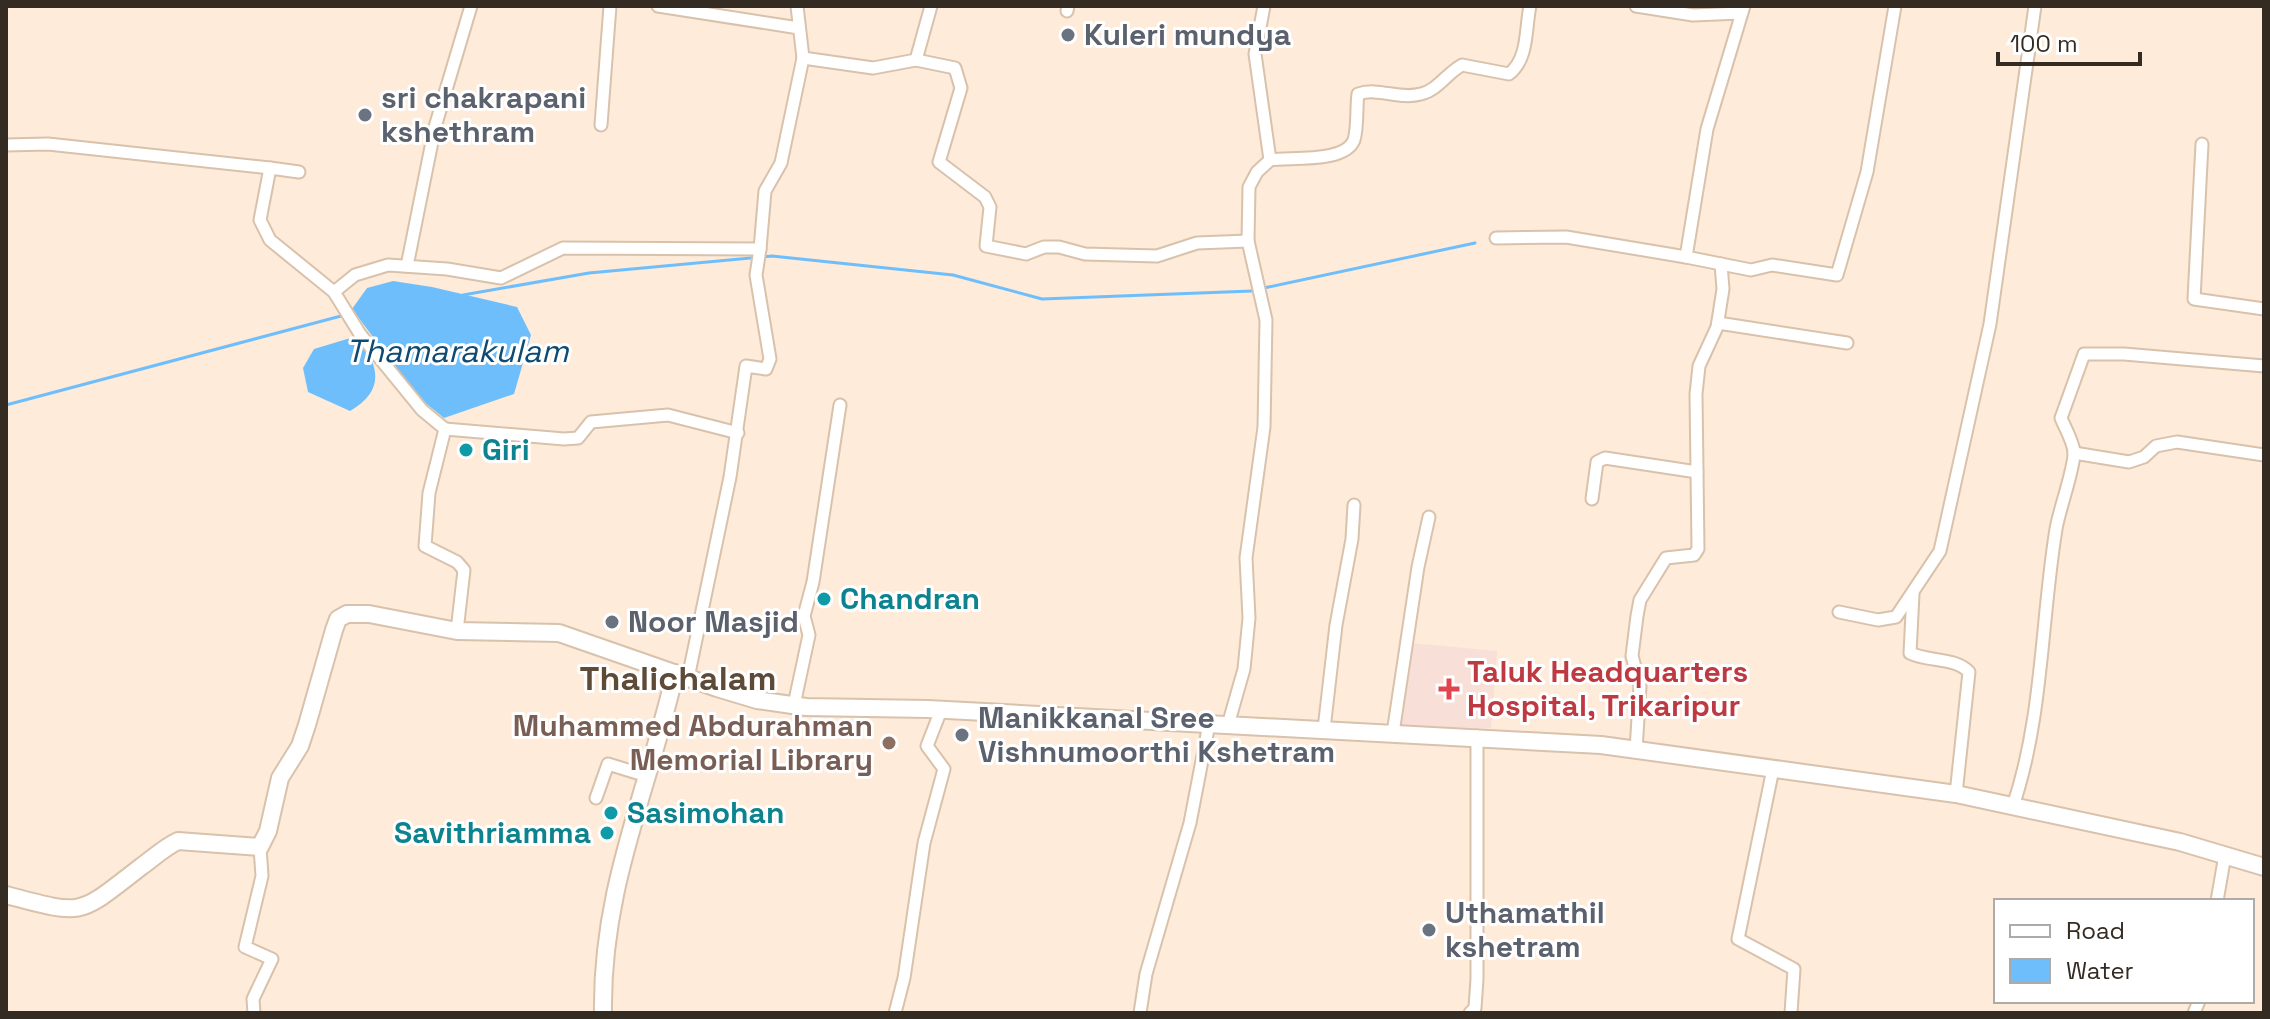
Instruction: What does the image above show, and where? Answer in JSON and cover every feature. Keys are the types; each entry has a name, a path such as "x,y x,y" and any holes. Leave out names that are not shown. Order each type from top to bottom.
{"main road":[{"path":"6,895 63,910 83,908 99,901 178,841 260,847 268,831 280,778 304,735 338,619 347,614 369,614 457,631 559,633 757,700 794,705 1477,736 1636,750 1956,794 2180,842 2264,867"},
{"path":"603,1013 608,926 630,827 682,676"}],"street":[{"path":"407,266 435,127 471,6"},
{"path":"601,125 610,6"},
{"path":"658,6 724,13 799,28"},
{"path":"682,676 738,433 746,366 766,369 770,359 756,275 765,191 781,163 803,58 797,6"},
{"path":"916,60 931,6"},
{"path":"1264,6 1255,54 1270,160"},
{"path":"1228,725 1244,669 1249,618 1246,558 1264,427 1266,320 1248,241 1249,187 1257,172 1270,160 1333,157 1348,149 1354,138 1358,94 1371,90 1400,96 1422,94 1462,65 1509,74 1516,68 1525,46 1530,6"},
{"path":"1636,6 1723,17 1743,10"},
{"path":"1496,238 1566,237 1751,270 1772,265 1837,275 1867,172 1895,6"},
{"path":"1839,612 1878,620 1896,617 1940,551 1982,368 2013,177 2035,6"},
{"path":"1686,257 1707,129 1743,10"},
{"path":"803,58 873,68 916,60 955,68 961,78 961,88 939,162 985,197 990,207 986,246 1026,254 1044,247 1059,247 1085,254 1157,256 1197,243 1248,241"},
{"path":"6,145 48,144 299,172"},
{"path":"2202,144 2194,299 2264,309"},
{"path":"270,168 260,220 270,240 334,292 360,334 422,410 445,429 564,439 578,438 591,422 668,415 738,433"},
{"path":"334,292 355,275 388,265 501,278 563,248 759,254"},
{"path":"1636,750 1640,686 1632,656 1640,600 1651,587 1658,567 1666,558 1694,555 1698,549 1694,440 1699,366 1718,323 1723,289 1721,264"},
{"path":"1718,323 1847,343"},
{"path":"2013,806 2023,776 2035,715 2051,562 2059,510 2074,453 2061,418 2084,354 2124,354 2264,366"},
{"path":"794,705 809,635 804,616 813,582 840,405"},
{"path":"445,429 429,493 425,546 457,562 464,570 457,631"},
{"path":"2074,453 2129,462 2144,457 2156,446 2177,442 2264,455"},
{"path":"1592,499 1597,462 1605,458 1697,472"},
{"path":"1324,729 1336,625 1352,539 1354,505"},
{"path":"1393,733 1418,567 1429,517"},
{"path":"1914,590 1910,653 1929,661 1960,665 1969,672 1956,794"},
{"path":"895,1013 904,978 924,843 944,769 927,746 941,710"},
{"path":"1140,1013 1146,974 1190,823 1209,724"},
{"path":"1470,1013 1475,1008 1477,979 1477,736"},
{"path":"596,798 608,764 647,776"},
{"path":"1773,769 1738,939 1759,954 1794,969 1791,1013"},
{"path":"254,1013 253,999 272,959 245,947 262,876 260,847"},
{"path":"2217,899 2225,855"}],"shaded area":[{"name":"Taluk Headquarters Hospital, Trikaripur","path":"1411,643 1497,651 1491,728 1398,727"}],"water":[{"name":"Thamarakulam","path":"393,281 517,307 531,335 514,394 444,418 418,397 352,309 367,288"},
{"path":"357,336 370,357 375,376 369,394 350,411 308,392 303,368 314,349"}],"waterway":[{"path":"1264,288 1475,243"},
{"path":"463,295 589,273 772,256 953,275 1042,299 1252,291"},
{"path":"6,405 341,316"}],"place":[{"name":"Kuleri mundya","path":"1068,35"},
{"name":"sri chakrapani kshethram","path":"365,115"},
{"name":"Giri","path":"466,450"},
{"name":"Chandran","path":"824,599"},
{"name":"Noor Masjid","path":"612,622"},
{"name":"Taluk Headquarters Hospital, Trikaripur","path":"1449,689"},
{"name":"Manikkanal Sree Vishnumoorthi Kshetram","path":"962,735"},
{"name":"Muhammed Abdurahman Memorial Library","path":"889,743"},
{"name":"Sasimohan","path":"611,813"},
{"name":"Savithriamma","path":"607,833"},
{"name":"Uthamathil kshetram","path":"1429,930"}],"district":[{"name":"Thalichalam","path":"678,678"}]}
